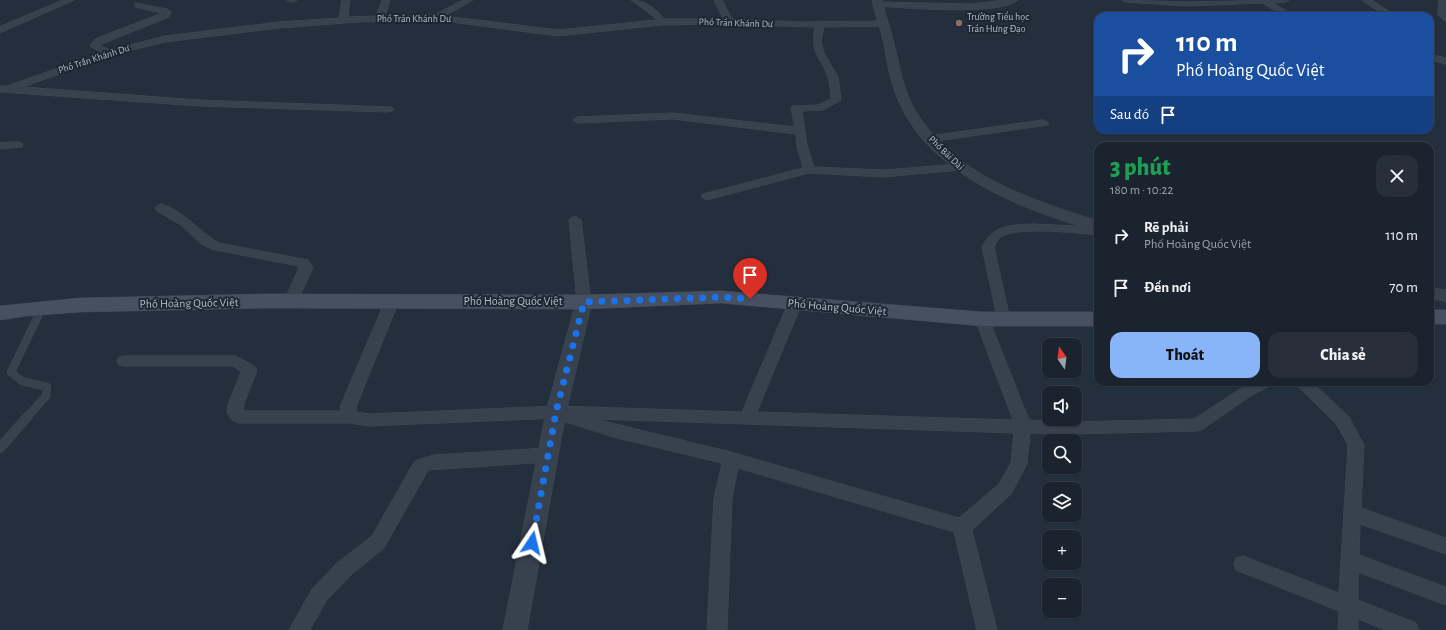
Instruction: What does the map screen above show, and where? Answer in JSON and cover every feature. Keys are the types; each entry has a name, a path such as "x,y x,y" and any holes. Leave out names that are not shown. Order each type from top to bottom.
{"main road":[{"name":"Phố Hoàng Quốc Việt","path":"0,313 42,308 291,301 584,302 721,297 982,319 1094,319"},
{"path":"1434,317 1446,317"}],"street":[{"path":"0,30 70,0"},
{"path":"342,20 346,0"},
{"path":"380,18 386,0"},
{"path":"436,17 469,0"},
{"path":"635,0 656,14 661,22"},
{"path":"718,0 729,22"},
{"path":"878,2 984,6 1014,0"},
{"path":"1126,0 1186,4 1285,0"},
{"path":"1366,0 1386,12"},
{"path":"1443,0 1442,15 1446,19"},
{"path":"1262,1 1283,12"},
{"name":"Phố Bãi Dài","path":"878,2 896,77 903,96 912,115 930,139 959,167 981,182 1028,204 1094,225"},
{"path":"109,53 94,45 167,13 166,11 138,5"},
{"name":"Phố Trần Khánh Dư","path":"4,89 109,53 165,39 199,34 342,20 436,17 558,33 661,22 729,22 820,25 884,23"},
{"path":"809,170 802,146 796,108 820,108 836,100 832,77 819,53 817,41 820,25"},
{"path":"1434,58 1446,61"},
{"path":"4,89 134,100 308,108 388,109"},
{"path":"578,120 673,116 800,132"},
{"path":"930,139 1044,123"},
{"path":"0,146 18,145"},
{"path":"707,196 809,170 837,173 894,172 938,171 959,167"},
{"path":"161,208 185,222 204,240 216,246 303,263 306,268 291,301"},
{"path":"516,630 556,412 584,302 575,220"},
{"path":"1003,319 988,247 991,239 1004,231 1023,228 1094,231"},
{"path":"1434,294 1446,296"},
{"path":"350,417 348,407 392,301"},
{"path":"746,418 795,303"},
{"path":"962,527 1005,489 1019,464 1023,426 982,319"},
{"path":"124,361 236,361 249,370 236,404 235,413 239,417 350,417 368,420 556,412 1071,428 1197,425 1258,386"},
{"path":"1306,386 1343,421 1356,445 1348,630"},
{"path":"556,412 593,427 658,440 731,459 829,486 962,527"},
{"path":"299,630 319,595 344,570 378,542 419,469 423,465 434,462 548,455"},
{"path":"717,630 723,498 731,459"},
{"path":"1352,513 1446,546"},
{"path":"962,527 987,630"},
{"path":"1350,560 1446,596"},
{"path":"1243,564 1409,630"}],"lane":[{"path":"0,448 46,396 47,387 22,381 11,372 42,308"}],"place":[{"name":"Trường Tiểu học Trần Hưng Đạo","path":"959,23"}],"route":[{"path":"532,543 556,412 584,302 721,297 750,299"}]}
